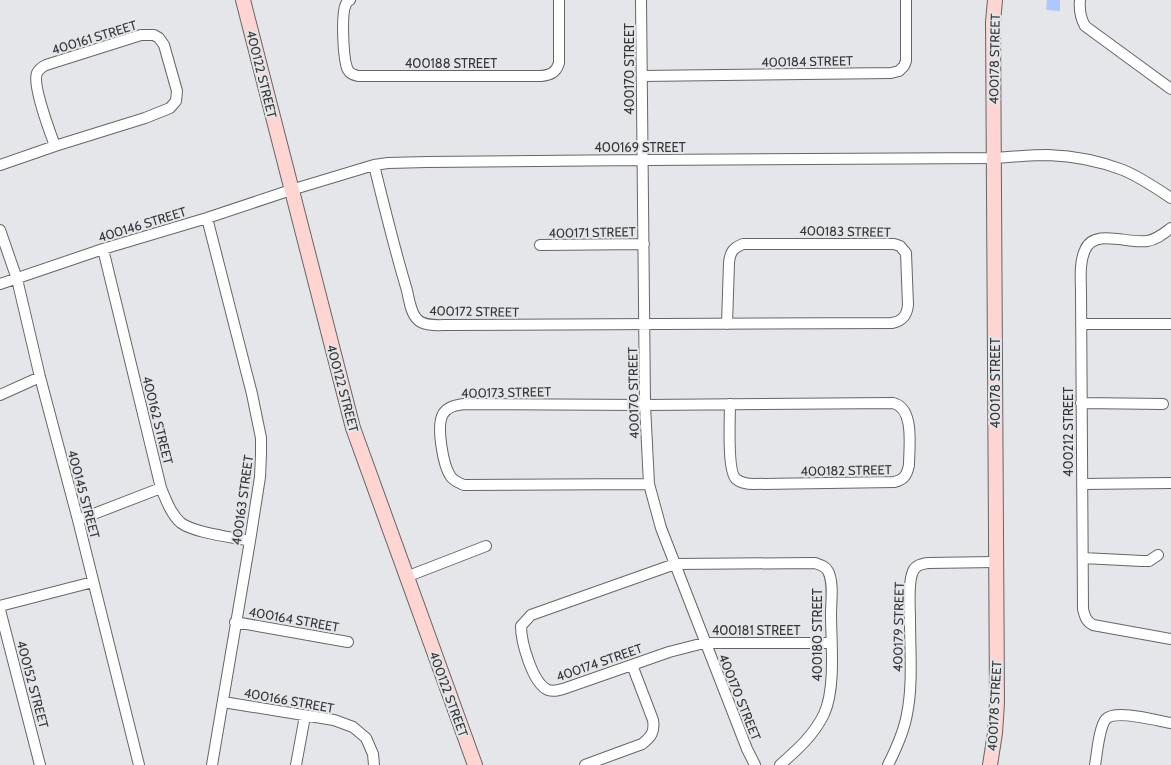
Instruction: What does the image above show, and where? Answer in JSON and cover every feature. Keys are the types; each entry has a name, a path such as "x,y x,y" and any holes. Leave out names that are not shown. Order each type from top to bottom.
{"street":[{"name":"400122 STREET","path":"243,0 352,428 475,765"},
{"name":"400188 STREET","path":"350,0 346,3 344,12 343,28 346,58 348,70 353,75 358,76 548,75 553,72 559,64 558,0"},
{"name":"400170 STREET","path":"642,0 645,405 649,484 661,528 704,643 747,749 755,765"},
{"name":"400184 STREET","path":"642,76 853,74 891,73 899,71 904,66 906,61 906,0"},
{"name":"400178 STREET","path":"990,765 995,733 997,703 993,158 993,22 995,0"},
{"path":"1080,0 1081,19 1085,26 1171,89"},
{"name":"400161 STREET","path":"0,165 145,118 174,105 177,97 177,91 164,45 159,38 150,34 142,35 46,65 40,69 36,78 37,89 55,146"},
{"name":"400169 STREET","path":"292,190 374,165 411,162 993,158 1049,156 1106,164 1141,179 1171,198"},
{"name":"400172 STREET","path":"374,165 398,262 412,310 416,318 421,322 427,324 449,325 644,324"},
{"name":"400146 STREET","path":"0,284 103,249 207,218 292,190"},
{"name":"400163 STREET","path":"207,218 252,394 261,438 262,454 250,541 235,622 212,765"},
{"name":"400212 STREET","path":"1171,228 1159,237 1147,241 1134,242 1100,238 1093,240 1084,251 1081,265 1083,609 1085,618 1088,623 1093,626 1171,638"},
{"name":"400145 STREET","path":"0,230 17,279 40,377 78,520 139,765"},
{"name":"400171 STREET","path":"540,245 644,244"},
{"name":"400183 STREET","path":"644,324 727,324 792,324 898,322 905,316 908,305 906,253 900,246 894,244 743,244 730,253 727,324"},
{"name":"400162 STREET","path":"103,249 161,488 173,513 181,522 192,528 250,541"},
{"path":"1081,324 1171,324"},
{"path":"0,395 40,377"},
{"name":"400182 STREET","path":"645,405 730,404 893,403 897,404 905,410 908,419 908,472 900,481 894,482 746,484 735,478 731,469 730,404"},
{"path":"1081,403 1163,404"},
{"name":"400173 STREET","path":"645,405 456,405 448,409 443,414 441,421 441,438 443,457 447,470 452,478 464,485 649,484"},
{"path":"1082,484 1171,483"},
{"path":"78,520 161,488"},
{"path":"406,577 486,546"},
{"path":"1083,558 1149,561 1158,555"},
{"name":"400179 STREET","path":"888,765 897,748 908,714 910,679 910,589 911,575 914,568 920,564 928,563 996,562"},
{"name":"400180 STREET","path":"675,564 815,564 822,565 827,570 831,582 831,643 830,689 825,713 818,727 803,745 780,765"},
{"name":"400174 STREET","path":"675,564 531,615 521,626 523,645 528,660 542,685 548,690 558,690 669,652 704,643"},
{"path":"0,606 93,582"},
{"name":"400152 STREET","path":"0,610 40,765"},
{"name":"400164 STREET","path":"235,622 348,642"},
{"name":"400181 STREET","path":"704,643 831,643"},
{"path":"585,765 642,744 653,734 653,720 632,665"},
{"name":"400166 STREET","path":"223,702 334,720 353,727 366,738 373,754 374,765"},
{"path":"296,765 305,716"},
{"path":"1095,765 1102,726 1107,719 1113,716 1129,716 1171,723"}],"building":[{"path":"1047,0 1060,0 1060,11 1046,10"}]}
